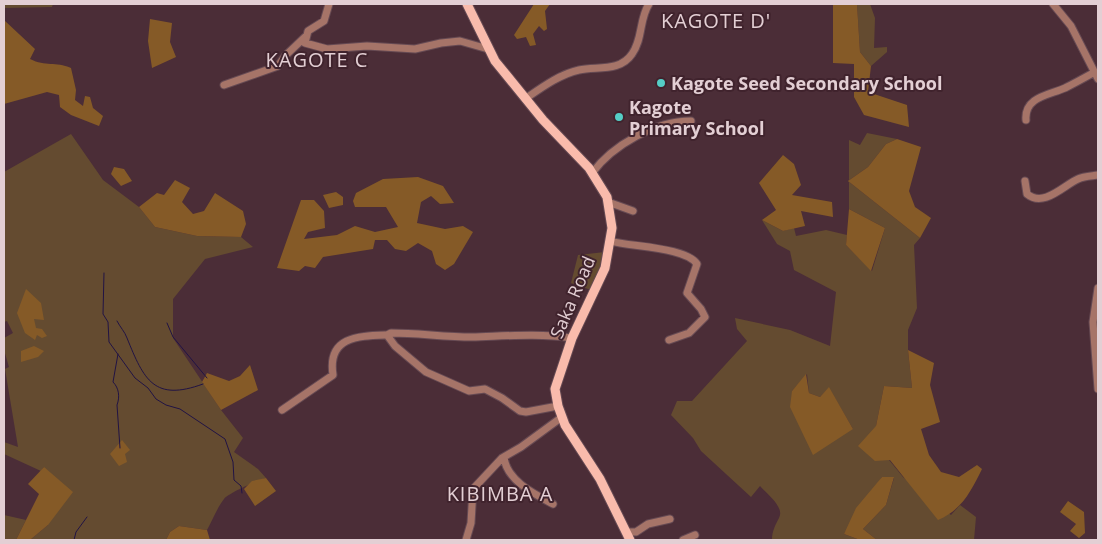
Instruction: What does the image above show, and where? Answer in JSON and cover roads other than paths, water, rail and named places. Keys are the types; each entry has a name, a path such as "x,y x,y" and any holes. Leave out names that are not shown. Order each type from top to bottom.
{"main road":[{"name":"Saka Road","path":"467,4 495,61 525,99 592,173 603,188 608,202 612,228 605,268 572,338 557,377 555,388 562,417 600,479 628,536"}],"street":[{"path":"224,85 278,66 285,56 305,37 308,31 324,21 329,4"},
{"path":"525,99 540,88 579,70 617,65 628,60 634,52 642,16 649,4"},
{"path":"1053,4 1071,26 1093,73 1098,79"},
{"path":"305,37 306,43 309,45 327,49 367,46 415,49 440,43 460,41 488,49"},
{"path":"1026,120 1028,108 1036,100 1065,88 1093,73"},
{"path":"592,173 602,159 620,146 664,125 691,121"},
{"path":"1025,181 1027,194 1033,198 1040,198 1057,193 1078,179 1098,175"},
{"path":"608,202 633,211"},
{"path":"610,241 642,248 660,248 694,259 698,264 687,292 701,309 704,317 688,332 669,340"},
{"path":"1098,288 1093,322 1098,389"},
{"path":"282,410 332,376 334,357 339,345 355,337 418,333 472,337 542,334 572,338"},
{"path":"386,335 395,346 426,372 469,391 485,390 502,398 520,411 526,412 558,406"},
{"path":"466,540 470,523 473,489 504,457 562,417"},
{"path":"504,457 504,465 516,479 528,490 553,504"},
{"path":"628,536 648,524 670,519"},
{"path":"683,540 695,534"}],"waterway":[{"path":"104,273 103,314 108,322 109,342 135,378 148,388 156,399 166,405 180,409 225,439 233,462 234,480 241,486 242,493"},
{"path":"117,321 139,365 153,384 173,390 186,389 203,384"},
{"path":"167,323 173,337 207,378"},
{"path":"118,354 113,382 117,387 118,393 120,448"},
{"path":"74,540 76,532 87,517"}],"place":[{"name":"Kagote Seed Secondary School","path":"661,83"},
{"name":"Kagote Primary School","path":"619,117"}],"district":[{"name":"KAGOTE D'","path":"716,20"},
{"name":"KAGOTE C","path":"317,59"},
{"name":"KIBIMBA A","path":"500,493"}]}
